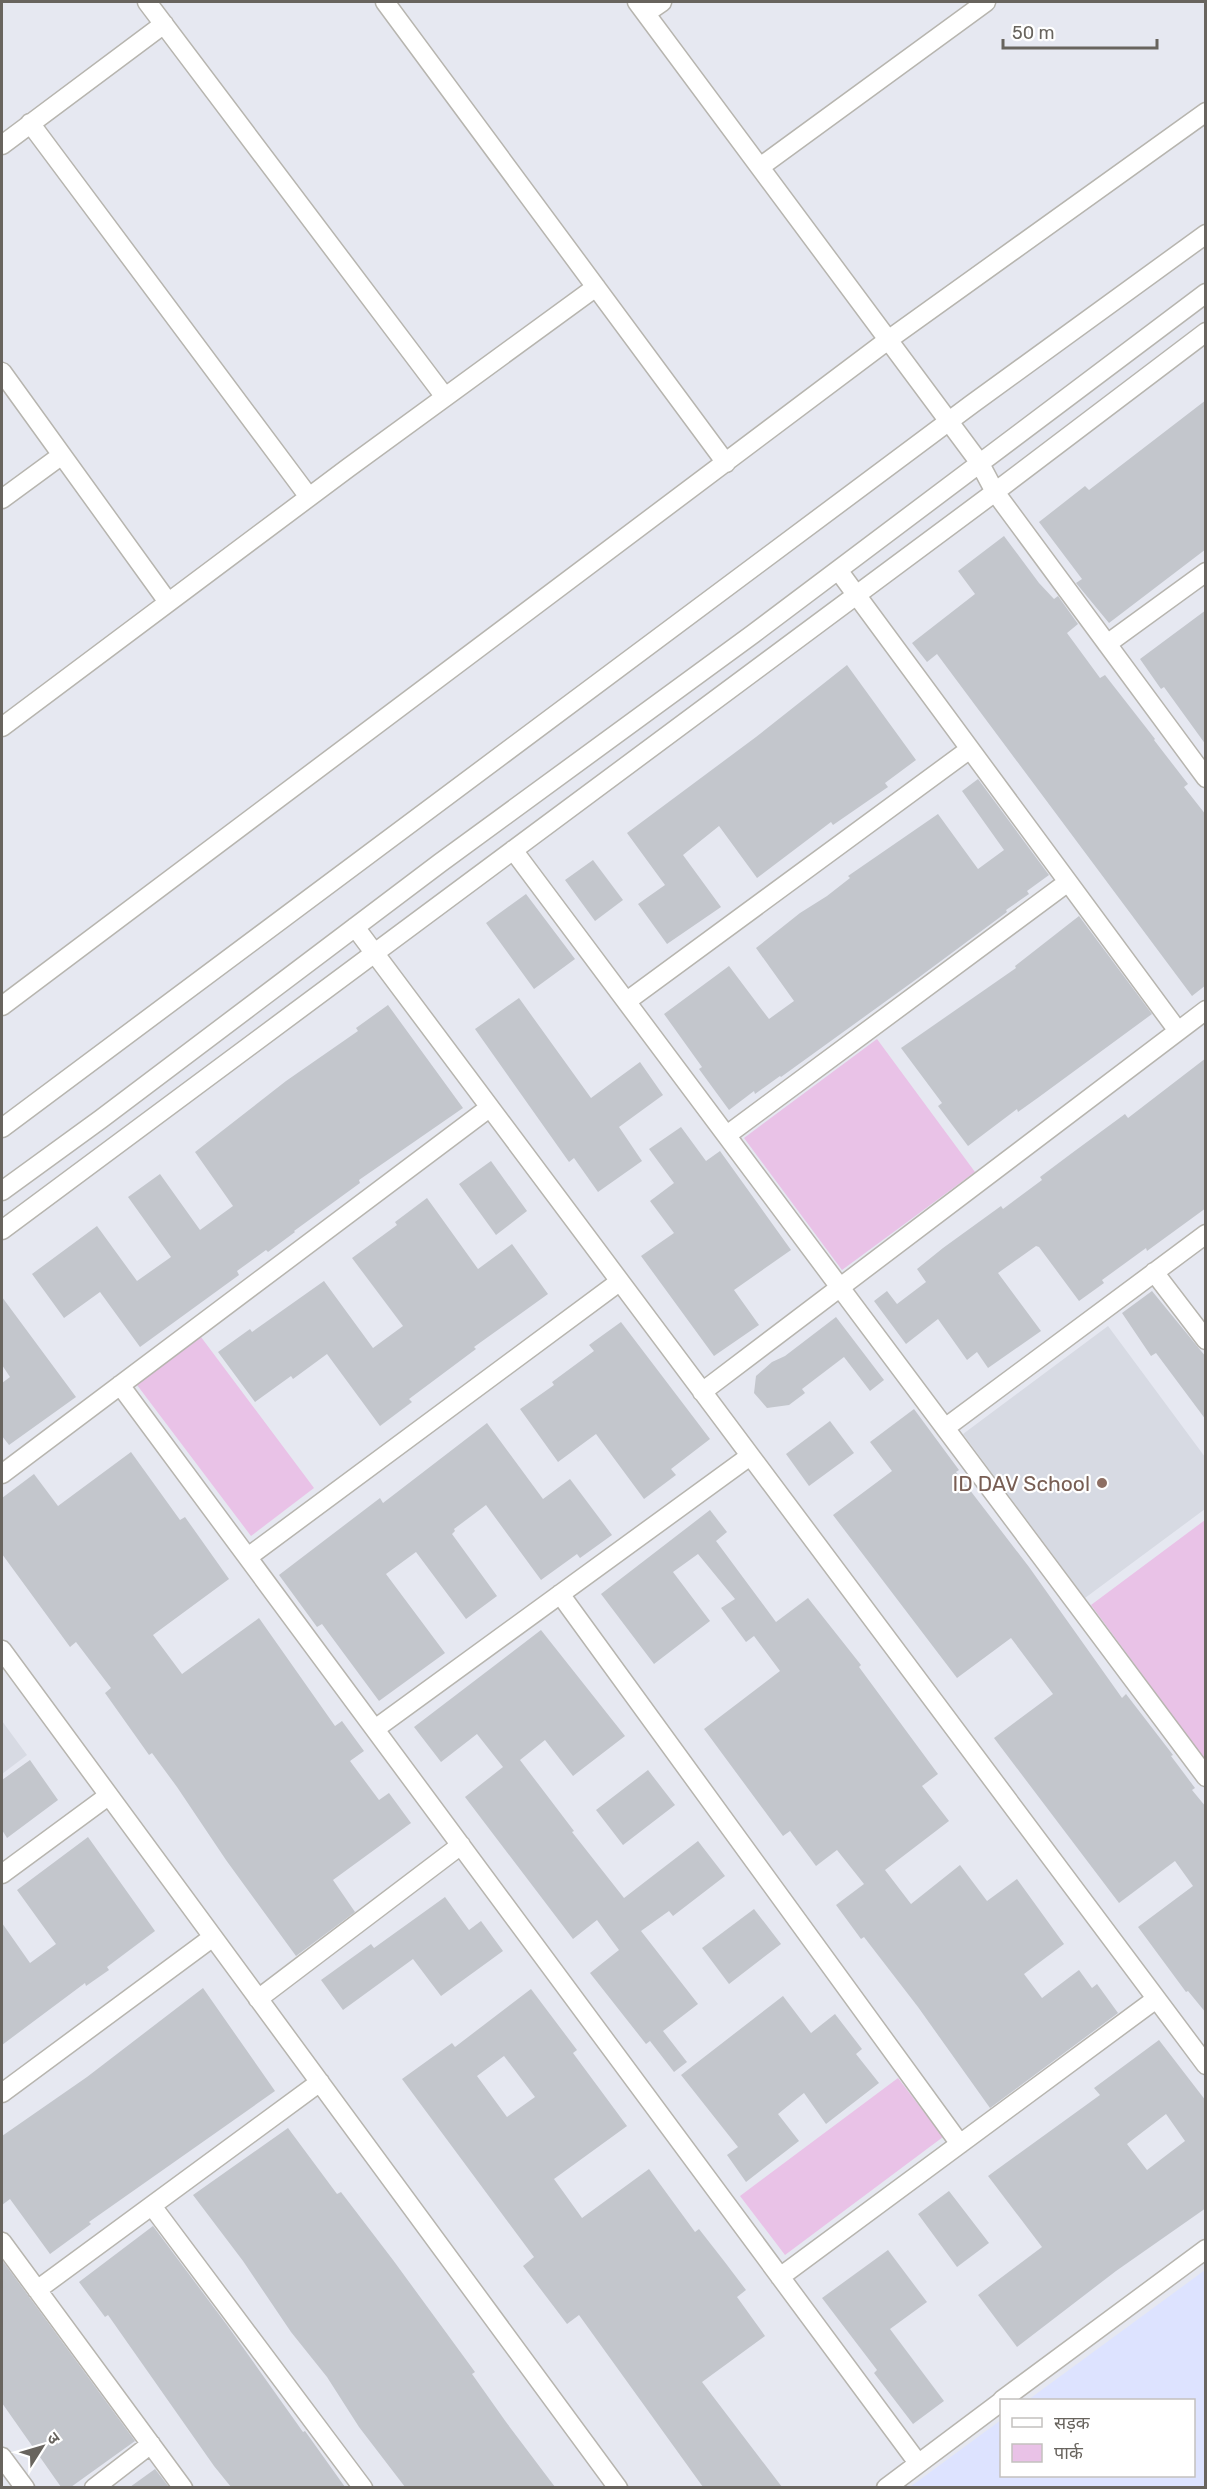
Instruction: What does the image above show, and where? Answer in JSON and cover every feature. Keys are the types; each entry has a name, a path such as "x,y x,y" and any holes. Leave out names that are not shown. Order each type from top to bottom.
{"street":[{"path":"147,2 445,397"},
{"path":"385,2 726,463"},
{"path":"662,2 641,7 979,462 994,492 1107,644 1199,755 1206,778"},
{"path":"760,167 986,2"},
{"path":"2,145 164,24"},
{"path":"2,1006 888,340 1206,112"},
{"path":"30,123 309,497"},
{"path":"2,1128 949,422 1206,234"},
{"path":"2,727 309,497 596,287"},
{"path":"2,1191 838,570 1206,293"},
{"path":"2,1230 1206,332"},
{"path":"2,372 168,602"},
{"path":"2,499 62,455"},
{"path":"838,570 1178,1031"},
{"path":"1107,644 1206,572"},
{"path":"627,1001 970,749"},
{"path":"513,850 1206,1777"},
{"path":"727,1135 1068,882"},
{"path":"355,927 1206,2065"},
{"path":"702,1392 1206,1010"},
{"path":"2,1474 489,1108"},
{"path":"945,1428 1206,1234"},
{"path":"1154,1272 1206,1340"},
{"path":"248,1557 620,1282"},
{"path":"120,1385 918,2463"},
{"path":"375,1729 750,1456"},
{"path":"560,1594 960,2144"},
{"path":"2,1650 618,2487"},
{"path":"2,1874 108,1796"},
{"path":"258,1999 461,1845"},
{"path":"2,2093 213,1937"},
{"path":"780,2277 1156,1999"},
{"path":"37,2290 320,2082"},
{"path":"152,2206 363,2487"},
{"path":"2,2242 183,2487"},
{"path":"1005,2399 1206,2249"},
{"path":"886,2487 1000,2402"},
{"path":"94,2487 151,2444"},
{"path":"2,2457 25,2487"}],"shaded area":[{"name":"ID DAV School","path":"1108,1326 1205,1457 1205,1509 1085,1598 963,1434"},
{"path":"2,1721 27,1755 2,1774"},
{"path":"1205,2270 1205,2487 910,2487 1000,2421 1000,2477 1195,2477 1195,2399 1029,2399"}],"green space":[{"path":"877,1039 975,1172 842,1270 744,1138"},
{"path":"201,1337 314,1488 251,1536 137,1385"},
{"path":"1205,1520 1205,1760 1091,1605"},
{"path":"898,2078 943,2137 785,2255 740,2196"}],"building":[{"path":"1206,400 1206,549 1109,623 1076,583 1082,579 1039,522 1085,486 1089,490"},
{"path":"1004,536 1039,583 1054,599 1058,596 1078,624 1067,633 1100,678 1105,675 1155,739 1188,784 1184,787 1206,815 1206,985 1192,996 937,654 927,662 912,643 975,594 958,571"},
{"path":"1206,610 1206,745 1164,687 1161,689 1140,659"},
{"path":"847,665 916,760 885,783 888,787 833,825 831,822 757,878 719,826 683,855 721,907 667,944 638,904 665,885 627,833 756,737"},
{"path":"978,779 1049,875 1027,891 1029,894 1006,910 1007,912 918,978 781,1077 755,1094 754,1091 729,1110 699,1069 702,1067 664,1014 729,966 769,1019 794,1001 756,948 850,878 848,876 938,814 978,869 1004,850 962,791"},
{"path":"593,860 623,900 595,921 565,880"},
{"path":"526,894 575,959 534,989 486,923"},
{"path":"1079,916 1152,1014 968,1146 938,1106 942,1103 901,1048 1016,968 1015,966"},
{"path":"519,998 591,1098 640,1062 663,1095 619,1127 642,1161 598,1192 574,1158 569,1162 475,1029"},
{"path":"388,1005 463,1108 359,1180 360,1183 268,1252 266,1250 237,1271 239,1275 140,1347 100,1292 64,1318 32,1274 97,1226 137,1281 171,1257 128,1197 160,1174 200,1230 233,1206 195,1152 286,1081 358,1031 356,1028"},
{"path":"1206,1058 1206,1208 1102,1280 1104,1283 1079,1301 1039,1247 1036,1246 998,1273 1041,1331 988,1368 977,1352 967,1360 938,1319 906,1344 874,1301 887,1291 897,1304 926,1282 917,1269 943,1248 1001,1206 1003,1209 1042,1180 1040,1177 1072,1153 1125,1114 1128,1118"},
{"path":"681,1127 706,1161 720,1151 791,1250 734,1290 759,1325 714,1356 641,1256 674,1233 650,1201 674,1183 649,1149"},
{"path":"491,1161 527,1211 496,1235 459,1184"},
{"path":"427,1198 478,1269 512,1244 548,1294 474,1347 476,1349 409,1399 412,1402 380,1426 327,1354 293,1379 291,1376 255,1402 218,1352 250,1329 252,1332 324,1281 373,1348 403,1326 352,1258 397,1225 395,1222"},
{"path":"1152,1291 1206,1357 1206,1420 1156,1353 1151,1356 1122,1313"},
{"path":"2,1297 76,1397 9,1445 2,1436 2,1383 10,1377 2,1365"},
{"path":"836,1317 884,1380 870,1391 844,1357 802,1389 805,1393 789,1405 767,1408 754,1393 756,1376"},
{"path":"621,1322 710,1439 671,1469 676,1475 644,1499 596,1434 558,1462 520,1409 554,1385 552,1382 594,1351 589,1345"},
{"path":"914,1409 959,1470 956,1472 1029,1567 1122,1698 1126,1694 1173,1755 1171,1756 1195,1788 1192,1790 1206,1807 1206,2013 1188,1991 1186,1992 1138,1927 1193,1886 1175,1861 1119,1903 994,1738 1053,1694 1011,1638 957,1678 833,1515 892,1471 870,1442"},
{"path":"830,1421 854,1453 809,1486 786,1454"},
{"path":"487,1423 543,1499 570,1479 612,1535 580,1558 577,1554 541,1580 486,1505 454,1529 452,1534 497,1596 466,1619 416,1552 386,1574 445,1653 379,1701 322,1624 317,1627 279,1575 380,1498 383,1503"},
{"path":"131,1452 180,1520 185,1517 229,1579 153,1635 182,1674 259,1618 335,1726 342,1721 364,1751 350,1761 379,1800 389,1793 411,1823 333,1880 355,1912 296,1956 226,1860 177,1787 152,1753 149,1755 105,1693 111,1688 76,1642 70,1647 2,1554 2,1498 34,1474 58,1506"},
{"path":"710,1510 727,1532 716,1541 776,1622 808,1598 861,1665 859,1667 938,1774 922,1786 949,1821 885,1870 911,1904 960,1865 987,1901 1017,1879 1064,1944 1024,1974 1042,1998 1079,1970 1092,1988 1097,1984 1118,2013 990,2108 918,2007 864,1937 861,1939 836,1905 864,1884 837,1850 816,1866 790,1831 783,1836 704,1729 780,1671 754,1636 746,1642 721,1608 735,1599 698,1554 673,1572 710,1621 654,1664 601,1594"},
{"path":"541,1630 625,1736 573,1776 545,1740 520,1760 574,1831 572,1832 624,1898 698,1841 725,1876 673,1916 669,1911 641,1931 698,2004 663,2031 687,2062 674,2072 650,2041 646,2044 590,1973 619,1950 597,1920 573,1939 465,1797 503,1767 477,1734 441,1762 414,1727"},
{"path":"30,1760 58,1800 7,1838 2,1830 2,1780"},
{"path":"648,1770 675,1805 623,1845 596,1810"},
{"path":"88,1837 155,1931 107,1967 109,1970 86,1986 85,1983 2,2045 2,1923 30,1963 56,1944 17,1890"},
{"path":"445,1897 469,1930 481,1921 503,1951 441,1996 413,1959 343,2010 321,1980 371,1944 374,1948"},
{"path":"754,1909 781,1944 729,1984 702,1948"},
{"path":"203,1988 275,2091 89,2222 91,2224 50,2254 10,2199 2,2205 2,2136 87,2077"},
{"path":"531,1989 577,2050 573,2053 627,2126 554,2179 582,2218 649,2169 695,2232 699,2229 746,2290 737,2297 765,2336 702,2382 782,2487 703,2487 579,2315 567,2324 523,2266 534,2257 402,2079 452,2043 455,2047","holes":["504,2056 535,2097 507,2117 477,2076"]},
{"path":"783,1996 811,2033 835,2014 862,2049 856,2054 879,2083 826,2124 804,2093 778,2114 799,2141 746,2182 727,2155 738,2147 681,2075"},
{"path":"1159,2040 1206,2101 1206,2208 1116,2271 1017,2347 978,2295 1042,2247 988,2176 1100,2095 1094,2088","holes":["1166,2114 1185,2141 1147,2170 1127,2144"]},
{"path":"288,2128 337,2194 341,2192 393,2260 475,2372 472,2374 506,2422 555,2487 405,2487 359,2427 327,2377 291,2332 243,2261 193,2195"},
{"path":"949,2191 989,2243 957,2267 918,2214"},
{"path":"153,2226 345,2487 231,2487 214,2466 108,2315 105,2317 79,2282"},
{"path":"888,2250 927,2302 890,2329 944,2401 913,2424 874,2373 877,2370 822,2298"},
{"path":"2,2260 135,2441 71,2487 61,2487 2,2403"},
{"path":"155,2469 169,2487 130,2487"}],"place":[{"name":"ID DAV School","path":"1102,1483"}]}
